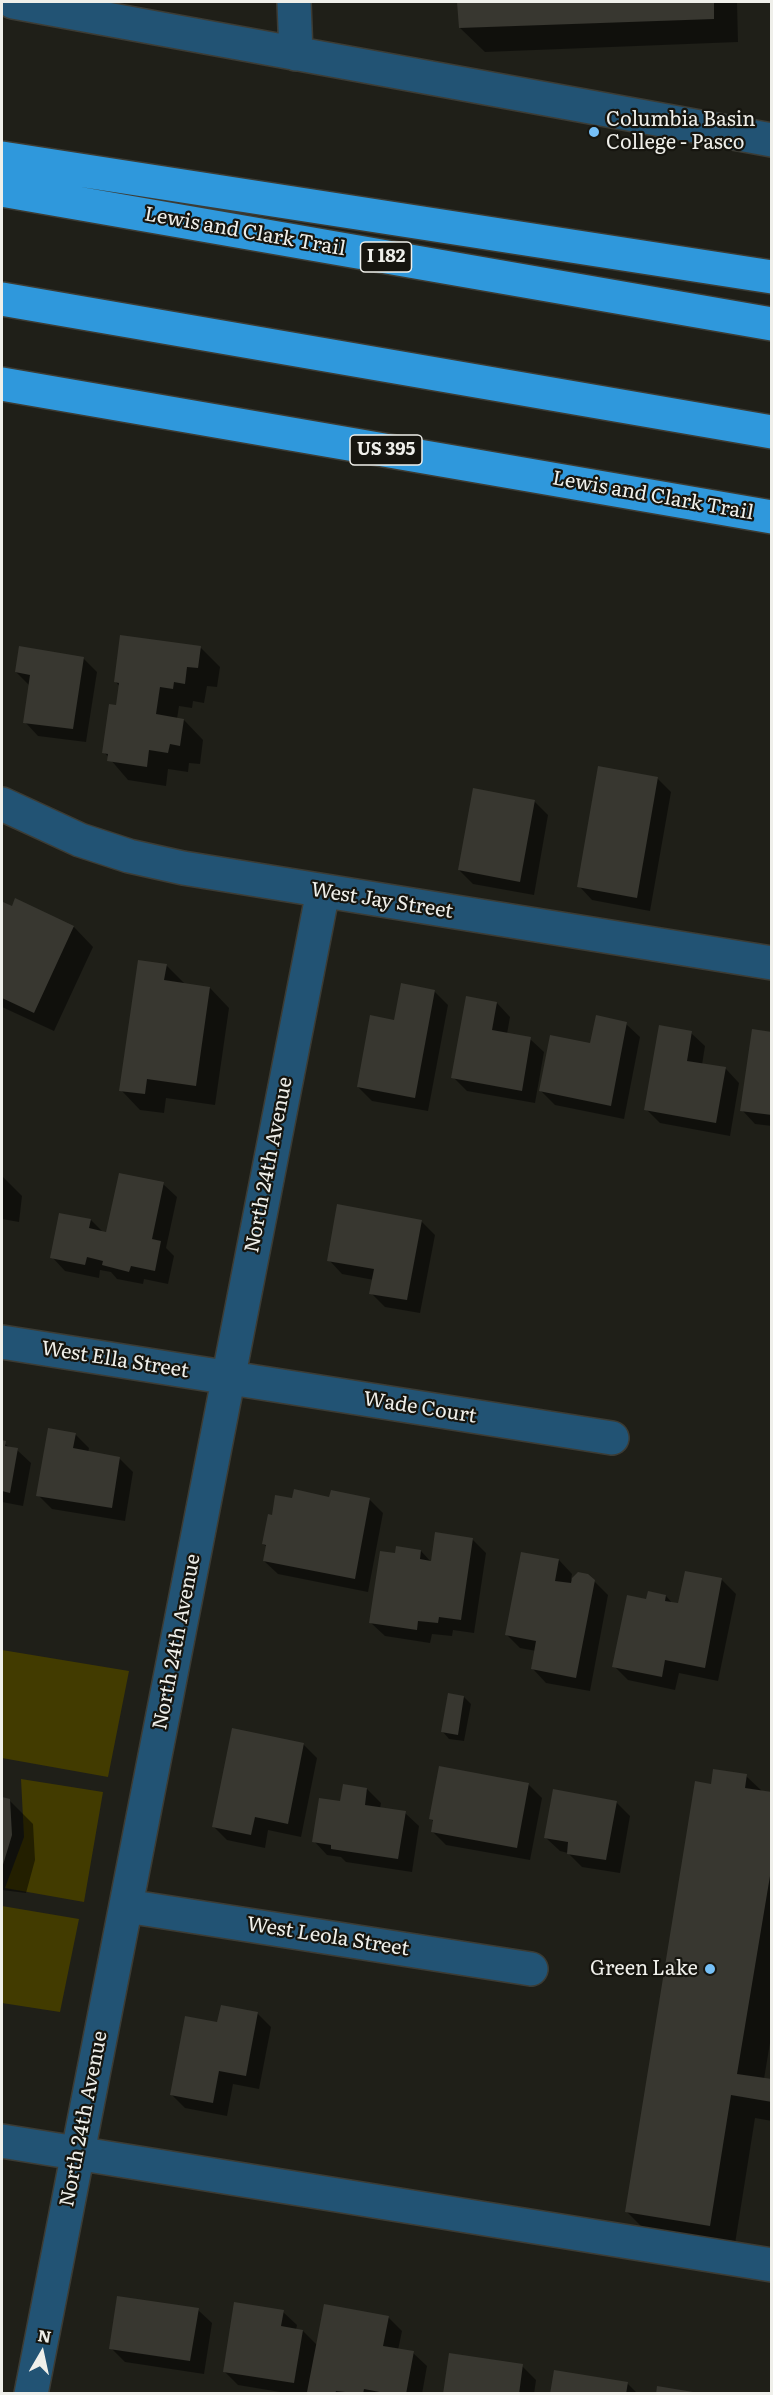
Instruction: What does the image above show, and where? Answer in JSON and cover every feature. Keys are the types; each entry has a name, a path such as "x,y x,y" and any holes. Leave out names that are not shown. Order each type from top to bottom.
{"highway":[{"path":"2,158 771,277"},
{"name":"Lewis and Clark Trail","path":"2,190 771,324"},
{"path":"2,298 771,432"},
{"name":"Lewis and Clark Trail","path":"2,384 771,517"}],"street":[{"path":"13,2 771,140"},
{"path":"294,2 296,54"},
{"name":"West Jay Street","path":"2,804 80,840 129,856 183,868 771,963"},
{"name":"North 24th Avenue","path":"31,2394 323,891"},
{"name":"West Ella Street","path":"2,1342 228,1378"},
{"name":"Wade Court","path":"228,1378 612,1438"},
{"name":"West Leola Street","path":"126,1906 531,1969"},
{"path":"2,2141 771,2265"}],"shaded area":[{"path":"2,1650 129,1671 108,1777 2,1758"},
{"path":"21,1779 103,1792 84,1902 5,1888 24,1837"},
{"path":"2,1906 79,1919 60,2012 2,2003"}],"building":[{"path":"457,2 714,2 714,19 459,28"},
{"path":"120,635 201,646 198,668 187,667 185,684 174,682 173,689 160,687 156,714 184,719 180,746 170,744 168,753 149,750 147,767 107,761 108,754 102,753 109,704 116,705 119,683 114,682"},
{"path":"19,646 84,657 73,729 23,723 30,675 15,672"},
{"path":"598,766 658,777 637,898 577,887"},
{"path":"473,788 535,800 520,882 458,870"},
{"path":"15,898 74,926 34,1013 2,998 2,906 3,902 12,906"},
{"path":"138,960 167,964 164,980 210,987 196,1086 147,1079 145,1094 119,1091"},
{"path":"401,983 435,990 415,1098 357,1087 370,1015 394,1020"},
{"path":"466,996 497,1002 492,1030 531,1037 522,1091 451,1078"},
{"path":"596,1015 627,1022 611,1106 539,1091 550,1035 590,1043"},
{"path":"659,1025 692,1031 687,1061 726,1067 716,1123 644,1110"},
{"path":"752,1029 772,1032 772,1115 740,1111"},
{"path":"119,1173 164,1182 152,1239 161,1241 155,1271 131,1266 129,1272 102,1265 103,1261 87,1257 85,1265 50,1258 59,1213 91,1219 89,1228 106,1232"},
{"path":"337,1204 422,1220 407,1300 369,1294 374,1269 327,1261"},
{"path":"48,1428 76,1433 73,1448 120,1457 112,1508 36,1496"},
{"path":"2,1440 6,1441 5,1446 18,1448 10,1493 2,1491"},
{"path":"294,1489 329,1497 331,1490 370,1498 355,1579 263,1561 266,1545 262,1544 268,1514 272,1515 275,1495 292,1498"},
{"path":"435,1532 473,1538 461,1620 439,1617 438,1623 418,1621 417,1630 369,1623 380,1551 395,1553 396,1546 421,1550 420,1559 431,1561"},
{"path":"521,1552 559,1559 555,1581 571,1583 572,1578 578,1572 588,1574 595,1580 576,1678 531,1669 536,1641 505,1635"},
{"path":"685,1571 722,1578 705,1668 665,1660 662,1677 612,1667 627,1595 646,1599 648,1591 666,1595 665,1601 678,1603"},
{"path":"448,1693 464,1696 458,1735 441,1732"},
{"path":"232,1728 304,1743 288,1824 255,1817 251,1835 212,1827"},
{"path":"439,1766 529,1783 517,1848 431,1832 433,1820 429,1819"},
{"name":"Green Lake","path":"713,1769 747,1774 745,1788 772,1792 772,1864 737,2074 772,2079 772,2102 731,2095 710,2226 625,2212 695,1781 711,1784"},
{"path":"343,1784 367,1788 365,1805 406,1811 398,1859 331,1849 331,1845 312,1842 319,1798 340,1801"},
{"path":"553,1789 617,1801 606,1860 567,1854 568,1842 544,1838"},
{"path":"2,1797 10,1799 12,1835 2,1868"},
{"path":"221,2005 258,2012 246,2076 219,2071 213,2103 170,2095 185,2016 217,2022"},
{"path":"117,2296 199,2308 190,2361 109,2349"},
{"path":"234,2302 284,2310 281,2326 303,2330 294,2383 223,2372"},
{"path":"324,2304 389,2316 383,2346 414,2351 406,2394 390,2394 364,2389 363,2394 336,2391 335,2394 307,2392"},
{"path":"449,2353 523,2364 519,2394 443,2394"},
{"path":"554,2370 628,2382 626,2394 550,2394"},
{"path":"657,2386 693,2392 693,2394 656,2394"}],"place":[{"name":"Columbia Basin College - Pasco","path":"594,132"},
{"name":"Green Lake","path":"710,1969"}]}
